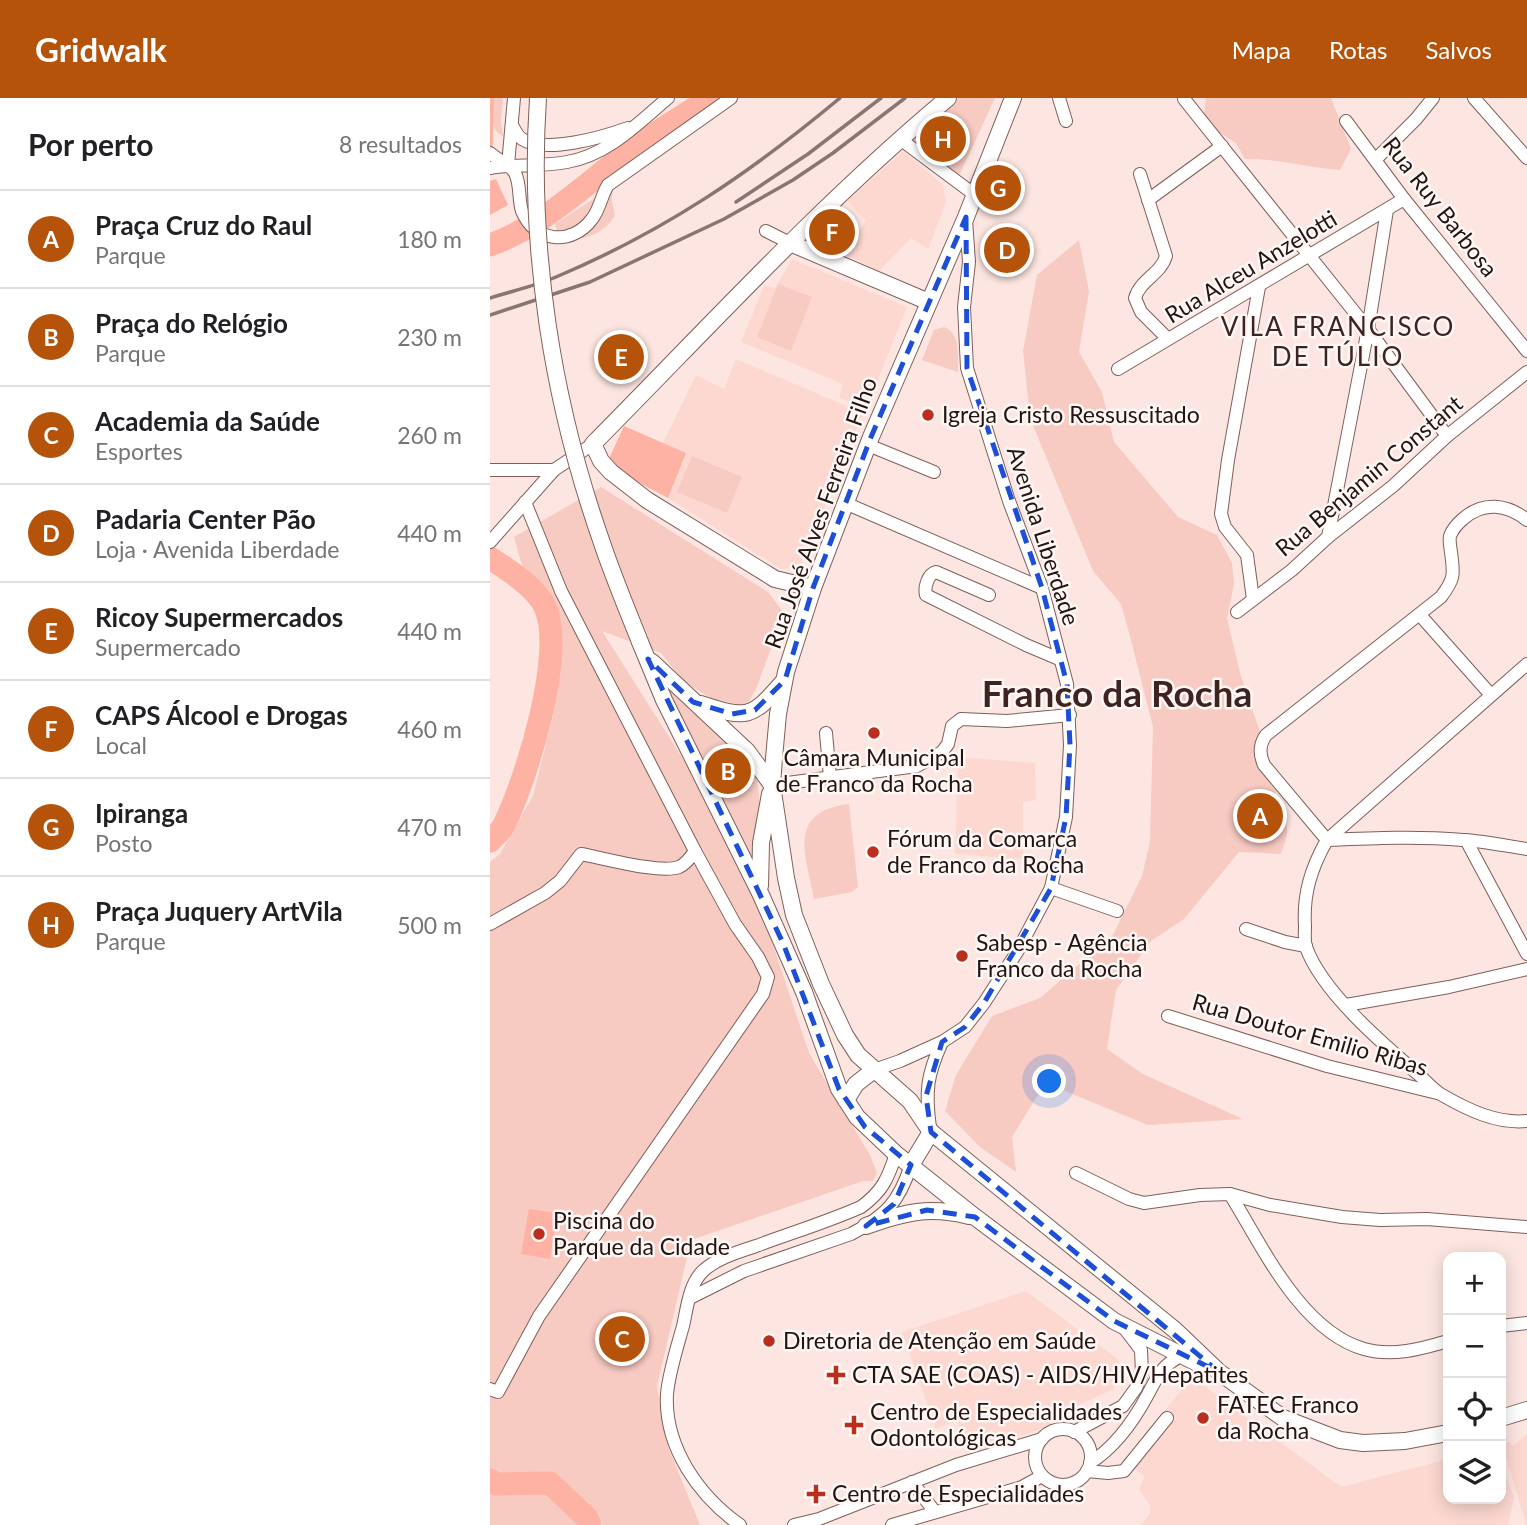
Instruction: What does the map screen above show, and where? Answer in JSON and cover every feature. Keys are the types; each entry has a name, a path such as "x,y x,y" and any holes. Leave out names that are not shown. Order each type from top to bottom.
{"main road":[{"path":"538,98 536,174 541,272 559,388 601,542 669,711 761,895 804,992 846,1100 865,1127 896,1154 975,1217 1122,1326 1219,1372 1283,1418 1340,1440 1385,1443 1443,1434"},
{"path":"813,588 775,579 647,500 611,472 601,461 593,444 790,243 900,139 948,98"},
{"name":"Rua José Alves Ferreira Filho","path":"1013,98 966,217 902,361 845,503 813,588 785,680 778,714 772,785 786,878 803,942 845,1035 858,1055 910,1101 931,1132 1175,1330 1219,1372"},
{"path":"790,243 929,303"},
{"path":"648,659 747,751 772,785 761,843 761,895"},
{"path":"693,702 732,714 744,714 765,703 785,680"},
{"path":"846,1100 856,1084 874,1070"},
{"path":"911,1165 931,1132"},
{"path":"866,1226 900,1214 927,1210 975,1217"},
{"path":"1506,1416 1525,1410"}],"street":[{"path":"508,165 514,98"},
{"path":"490,168 508,165 533,166 583,159 613,144 668,98"},
{"path":"490,153 508,165 515,174 523,213 530,224 557,239 568,238 580,232 593,218 608,185 732,98"},
{"path":"1059,98 1066,121"},
{"path":"1376,159 1433,98"},
{"path":"1474,98 1527,158"},
{"path":"1184,99 1368,330 1447,436"},
{"name":"Rua Ruy Barbosa","path":"1346,121 1404,199 1527,351"},
{"path":"512,125 523,139 533,143 552,144 601,138 635,126"},
{"path":"900,139 975,195"},
{"path":"1148,200 1222,146"},
{"path":"1140,174 1166,256 1164,264 1139,288 1135,298 1141,312 1168,340"},
{"name":"Rua Alceu Anzelotti","path":"1118,369 1404,199"},
{"path":"1328,537 1368,330 1387,210"},
{"name":"Avenida Liberdade","path":"874,1070 943,1042 965,1027 984,1003 1017,951 1051,888 1066,817 1070,715 1067,684 1042,588 1009,501 967,368 964,318 968,262 966,217"},
{"path":"766,231 790,243"},
{"path":"1253,599 1247,555 1225,527 1221,514 1227,460 1259,287"},
{"name":"Rua Benjamin Constant","path":"1237,612 1292,570 1328,537 1393,486 1447,436 1527,372"},
{"path":"492,540 554,470 593,444"},
{"path":"868,445 933,472"},
{"path":"490,470 554,470"},
{"path":"490,1389 498,1392 539,1316 763,994 768,978 695,851 561,591 525,502"},
{"path":"845,503 1042,588"},
{"path":"1327,840 1264,765 1260,751 1262,741 1441,597 1451,582 1454,569 1450,542 1455,526 1482,506 1510,509 1527,520"},
{"path":"989,595 936,572 930,576 925,592 926,595 1015,640 1059,659"},
{"path":"1420,615 1491,695"},
{"path":"1527,664 1327,840 1316,860 1304,906 1306,946 1328,983 1366,1029 1440,1094 1504,1122 1527,1121"},
{"path":"772,785 917,766 942,752 952,726 961,719 1007,721 1070,715"},
{"path":"826,733 830,777"},
{"path":"1327,840 1402,837 1466,840 1527,849"},
{"path":"1466,840 1527,954"},
{"path":"490,925 545,893 560,881 581,854 643,866 671,868 685,863 695,851"},
{"path":"1051,888 1117,911"},
{"path":"1246,929 1306,946"},
{"path":"1346,1005 1437,990 1527,969"},
{"name":"Rua Doutor Emilio Ribas","path":"1168,1016 1326,1066 1440,1094"},
{"name":"Avenida Liberdade","path":"931,1132 926,1096 929,1074 943,1042"},
{"path":"740,1525 716,1506 693,1479 674,1440 667,1395 696,1280 713,1264 739,1252 862,1207 877,1196 888,1177 896,1154"},
{"path":"690,1298 730,1277 851,1234 866,1226 894,1204 911,1165"},
{"path":"1076,1173 1113,1192 1143,1203 1230,1194 1270,1205 1342,1217 1380,1220 1427,1219 1527,1227"},
{"path":"1230,1194 1297,1300 1323,1327 1364,1349 1387,1352 1413,1351 1443,1342"},
{"path":"1506,1325 1527,1323"},
{"path":"794,1525 819,1518 956,1465 1042,1439 1055,1430 1074,1432 1123,1406 1131,1398 1142,1373 1141,1350 1122,1326"},
{"path":"1042,1439 1036,1450 1035,1460 1042,1476 1058,1485 1067,1485 1082,1478 1089,1467 1111,1448 1127,1428 1158,1373 1182,1355"},
{"path":"1089,1467 1108,1473 1124,1471 1167,1418"},
{"path":"1074,1432 1088,1445 1089,1467"},
{"path":"892,1525 1022,1487 1042,1476"},
{"path":"912,1482 935,1511"}],"highlighted area":[{"path":"966,217 967,368 1042,588 1067,684 1070,745 1066,817 1051,888 984,1003 965,1027 942,1042 926,1096 931,1132 1219,1372 1114,1321 975,1217 927,1210 866,1226 894,1204 911,1165 865,1127 839,1089 783,943 648,659 693,702 732,714 755,710 785,680 813,588 871,437"}],"shaded area":[{"path":"490,98 503,98 503,136 493,126"},
{"path":"959,98 995,98 959,176 907,136"},
{"path":"1206,98 1331,98 1351,149 1340,170 1245,159 1236,143 1203,122"},
{"path":"903,151 943,185 946,203 928,249 911,238 879,271 844,254 866,221 847,201"},
{"path":"496,179 508,205 490,215 490,181"},
{"path":"615,185 612,197 615,215 604,228 583,238 559,238 555,224"},
{"path":"1079,240 1089,291 1079,352 1102,392 1114,442 1178,517 1217,535 1232,563 1234,584 1227,618 1240,673 1278,785 1271,805 1285,823 1287,832 1281,854 1239,852 1184,919 1151,941 1116,990 1107,1049 1143,1074 1243,1119 1148,1125 1045,1083 1012,1137 1016,1172 980,1147 945,1111 956,1075 992,1016 1040,998 1113,935 1142,876 1150,842 1153,727 1121,604 1093,571 1030,418 1023,351 1037,275"},
{"path":"792,259 907,307 867,407 839,398 843,384 741,342 764,286 775,288"},
{"path":"778,284 812,297 791,351 757,337"},
{"path":"944,327 956,340 958,372 922,360 934,330"},
{"path":"736,359 863,413 800,567 781,569 668,498 686,453 663,443 696,375 724,389"},
{"path":"624,426 686,453 668,498 634,480 608,461"},
{"path":"692,456 742,477 727,513 677,492"},
{"path":"601,487 768,592 784,613 756,689 749,701 742,705 711,698 684,682 661,653 602,631 716,811 755,891 809,1053 870,1155 877,1173 873,1181 863,1181 691,1240 657,1386 668,1447 700,1525 603,1525 600,1519 544,1477 494,1475 490,1471 490,862 500,854 533,796 553,716 555,682 514,537"},
{"path":"672,691 733,747 753,771 759,800 751,857 668,698"},
{"path":"958,757 1035,763 1036,800 1023,802 1023,859 955,854"},
{"path":"849,804 858,887 852,892 814,899 805,851 808,826 816,816 829,809"},
{"name":"Piscina do Parque da Cidade","path":"529,1209 557,1213 550,1259 521,1254"},
{"path":"1026,1291 1119,1360 1120,1371 1114,1389 1055,1416 1050,1426 971,1453 957,1421 936,1429 902,1332"},
{"name":"FATEC Franco da Rocha","path":"1192,1377 1341,1487 1443,1460 1443,1504 1506,1504 1506,1476 1514,1498 1508,1525 1141,1525 1150,1513 1150,1506 1139,1489 1145,1476 1123,1462"},
{"path":"1527,1434 1527,1525 1506,1457 1506,1442 1513,1446"},
{"path":"490,1473 494,1476 543,1478 599,1525 490,1525"}],"waterway":[{"path":"491,148 492,98"},
{"path":"490,245 549,214 638,145 711,98"},
{"path":"490,558 521,580 541,600 550,628 551,654 541,716 523,778 504,825 490,841"},
{"path":"490,1480 496,1484 550,1483 587,1518 590,1525"}],"railway":[{"path":"490,298 556,277 670,220 773,151 840,98"},
{"path":"736,202 808,154 881,98"},
{"path":"490,315 590,282 724,219 793,180 905,98"}],"place":[{"name":"Praça Juquery ArtVila","path":"943,139"},
{"name":"Ipiranga","path":"998,188"},
{"name":"CAPS Álcool e Drogas","path":"832,232"},
{"name":"Padaria Center Pão","path":"1007,250"},
{"name":"Ricoy Supermercados","path":"621,357"},
{"name":"Igreja Cristo Ressuscitado","path":"928,415"},
{"name":"Câmara Municipal de Franco da Rocha","path":"874,733"},
{"name":"Praça do Relógio","path":"728,771"},
{"name":"Praça Cruz do Raul","path":"1260,816"},
{"name":"Fórum da Comarca de Franco da Rocha","path":"873,852"},
{"name":"Sabesp - Agência Franco da Rocha","path":"962,956"},
{"name":"Piscina do Parque da Cidade","path":"539,1234"},
{"name":"Academia da Saúde","path":"622,1339"},
{"name":"Diretoria de Atenção em Saúde","path":"769,1341"},
{"name":"CTA SAE (COAS) - AIDS/HIV/Hepatites","path":"836,1375"},
{"name":"FATEC Franco da Rocha","path":"1203,1418"},
{"name":"Centro de Especialidades Odontológicas","path":"854,1425"},
{"name":"Centro de Especialidades","path":"816,1494"}],"district":[{"name":"VILA FRANCISCO DE TÚLIO","path":"1338,342"},
{"name":"Franco da Rocha","path":"1117,694"}]}
